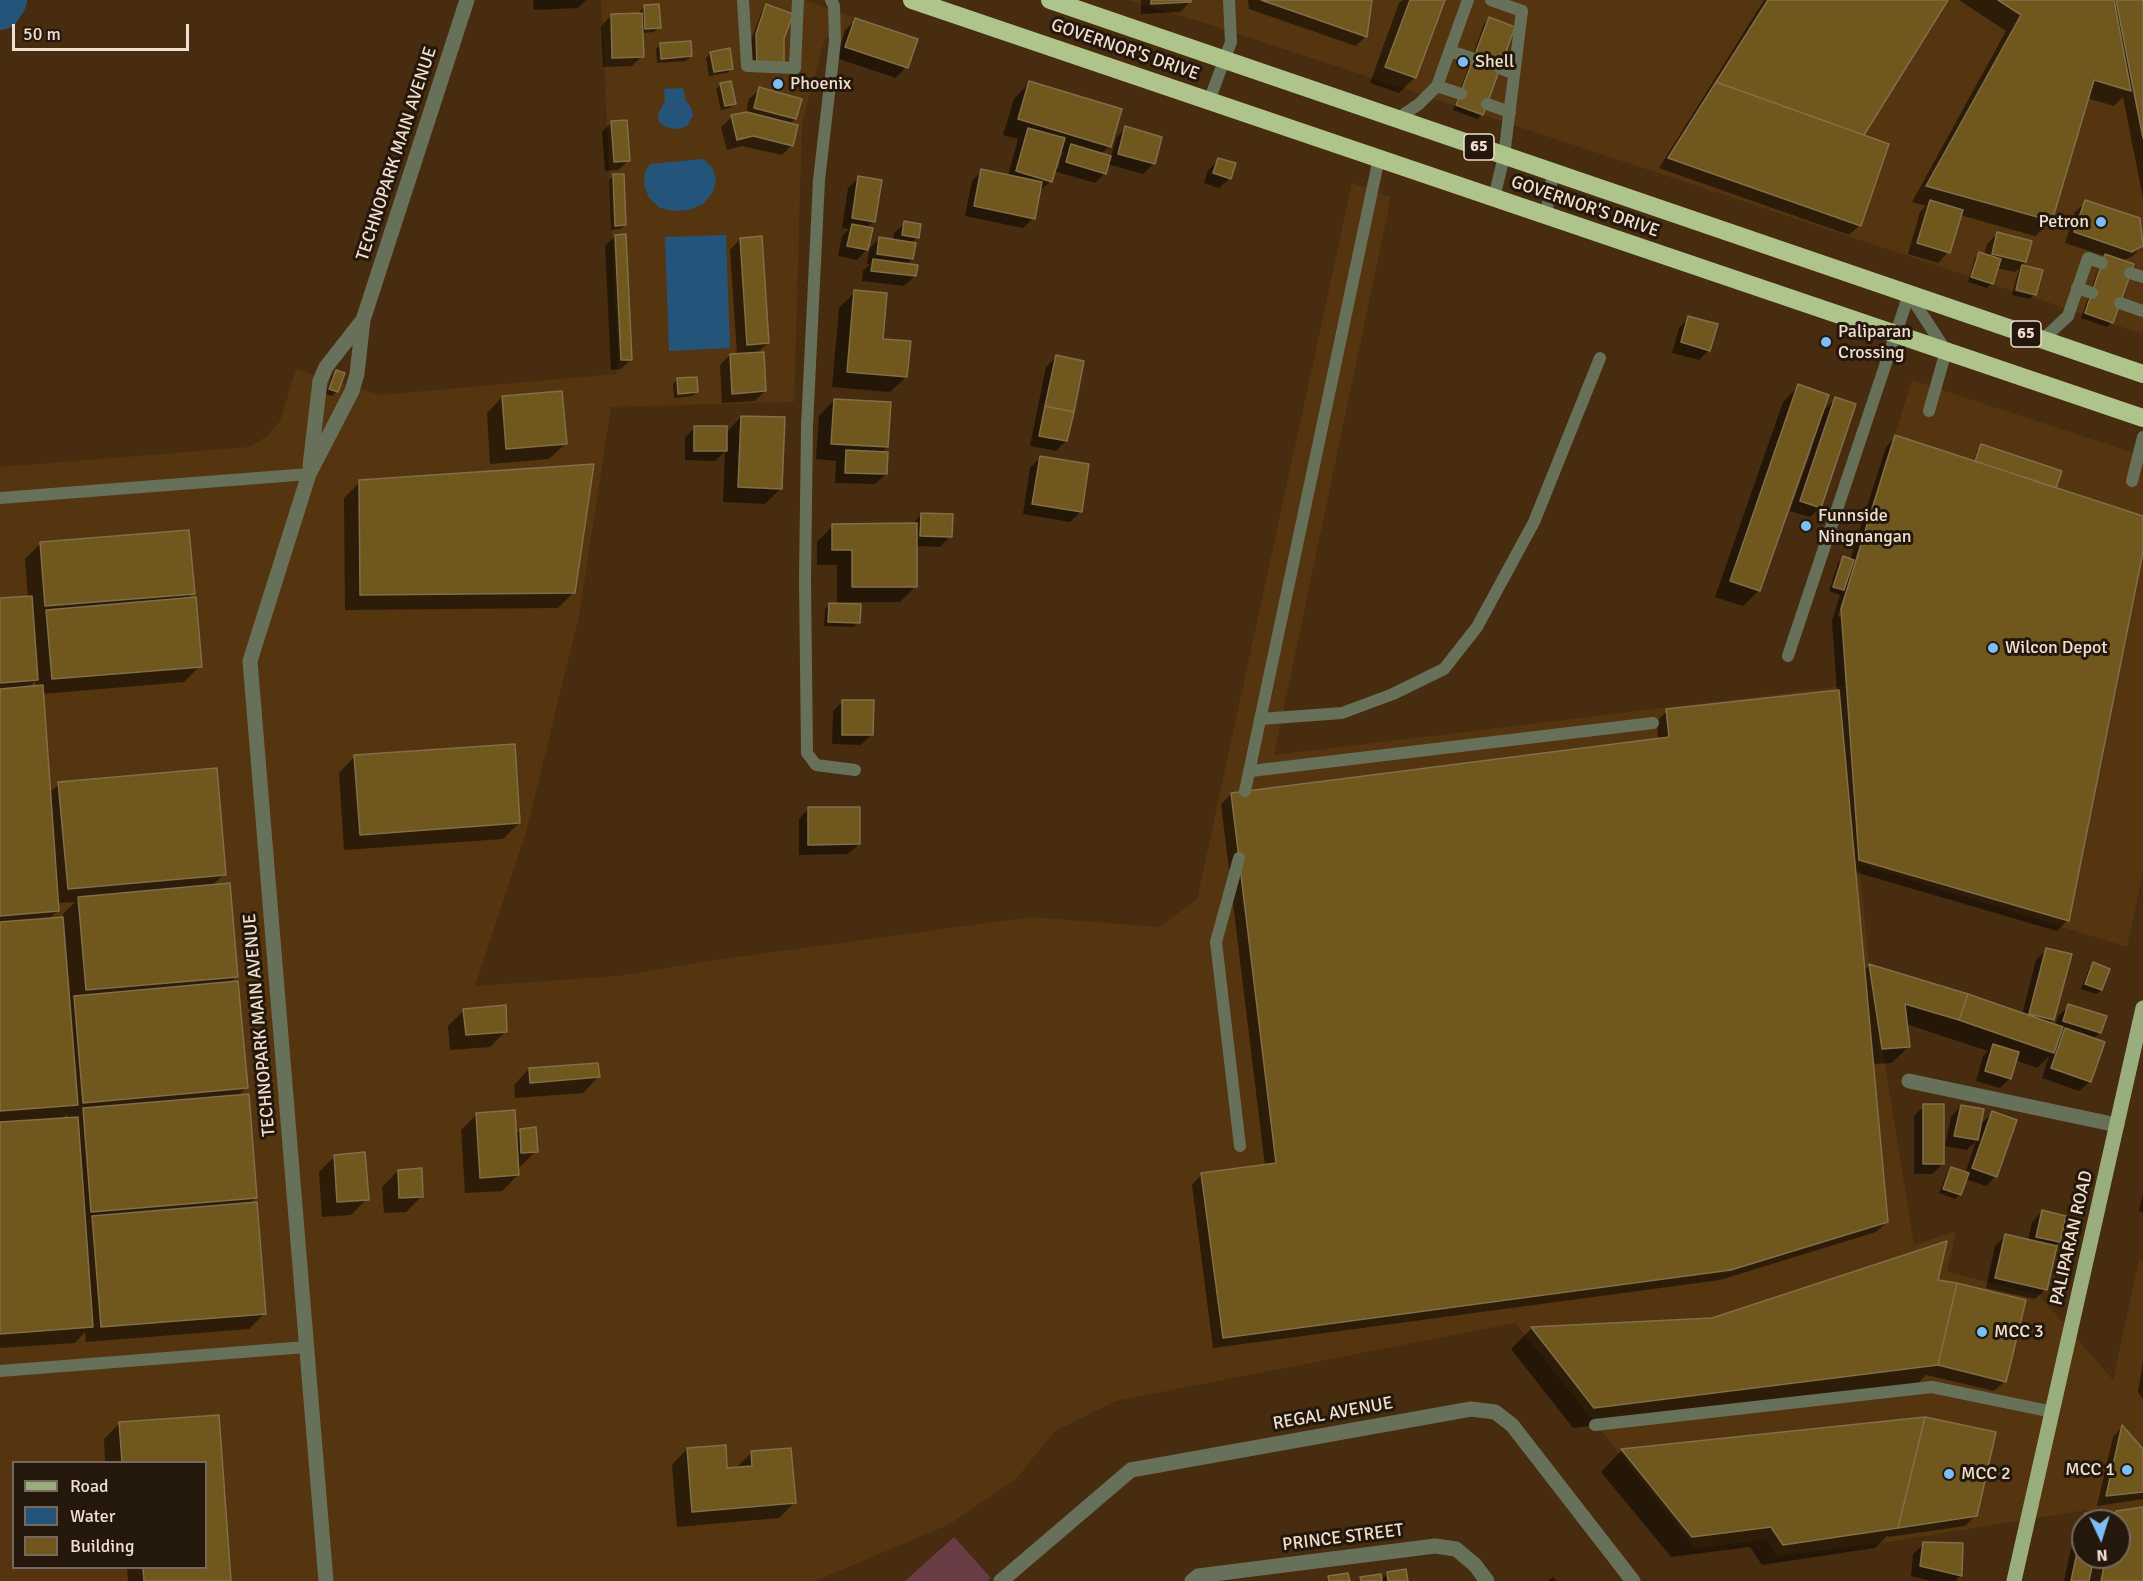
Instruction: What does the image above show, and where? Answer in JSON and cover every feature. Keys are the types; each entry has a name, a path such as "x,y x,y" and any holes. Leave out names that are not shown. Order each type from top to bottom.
{"highway":[{"name":"GOVERNOR'S DRIVE","path":"912,0 2143,418"},
{"name":"GOVERNOR'S DRIVE","path":"1050,0 1080,5 1224,60 2143,374"}],"main road":[{"name":"PALIPARAN ROAD","path":"2014,1581 2143,1008"}],"street":[{"name":"TECHNOPARK MAIN AVENUE","path":"326,1581 250,661 309,474 352,391 357,374 363,320 467,0"},
{"name":"TECHNOPARK MAIN AVENUE","path":"309,474 320,381 326,367 363,320"},
{"path":"1909,1081 2117,1125"},
{"name":"REGAL AVENUE","path":"1001,1581 1131,1470 1471,1409 1495,1412 1512,1425 1633,1581"},
{"name":"PRINCE STREET","path":"1192,1581 1198,1576 1435,1546 1456,1549 1475,1565 1487,1581"}],"lane":[{"path":"743,0 747,66 795,68 798,0"},
{"path":"831,0 834,6 835,41 819,180 807,426 805,580 807,753 816,765 855,770"},
{"path":"1209,101 1231,42 1229,0"},
{"path":"1397,119 1419,104 1437,86 1468,0"},
{"path":"1491,0 1522,11 1504,156 1494,198"},
{"path":"1450,51 1473,59"},
{"path":"1500,68 1514,74"},
{"path":"1437,86 1461,94"},
{"path":"1487,104 1510,112"},
{"path":"1245,791 1379,158"},
{"path":"1546,215 1553,172"},
{"path":"2042,340 2067,316 2088,258 2102,263"},
{"path":"2130,273 2143,277"},
{"path":"2078,288 2092,293"},
{"path":"1788,656 1909,294"},
{"path":"1909,294 1946,351 1929,411"},
{"path":"2120,303 2143,311"},
{"path":"1260,719 1342,713 1393,694 1444,669 1477,627 1534,522 1600,358"},
{"path":"2132,481 2143,438"},
{"path":"0,498 309,474"},
{"path":"1251,771 1653,723"},
{"path":"1239,858 1216,942 1240,1146"},
{"path":"0,1371 306,1347"},
{"path":"1595,1425 1932,1387 2053,1412"}],"shaded area":[{"path":"601,0 804,0 853,17 842,44 825,38 802,123 794,402 611,407 579,616 526,832 475,986 617,976 708,961 1031,917 1160,927 1197,899 1352,183 1391,197 1274,755 1845,686 1841,609 1912,380 2143,456 2143,873 2127,947 1859,864 1869,964 1914,1245 1956,1231 1947,1272 2039,1295 2113,1380 2139,1259 2143,1259 2143,1581 2071,1581 2077,1569 2131,1569 2131,1509 2071,1509 2071,1512 1895,1541 1777,1556 1766,1539 1696,1549 1515,1323 1116,1401 1055,1431 1016,1479 950,1524 815,1581 0,1581 0,467 249,447 267,436 280,421 296,369 380,395 616,374 618,361"},
{"path":"1127,0 2143,0 2143,334 1215,26"},
{"path":"954,1537 991,1578 987,1581 905,1581"}],"water":[{"path":"683,88 693,116 688,125 682,128 666,127 659,122 658,114 665,101 664,89"},
{"path":"703,159 712,167 716,180 713,192 703,204 689,210 674,211 660,208 649,198 644,184 645,172 650,164"},
{"path":"726,235 730,348 669,351 665,237"}],"building":[{"path":"1151,0 1191,0 1191,2 1151,4"},
{"path":"1261,0 1372,0 1367,37"},
{"path":"1410,0 1445,0 1416,78 1385,67"},
{"path":"1768,0 1948,0 1864,135 1716,82"},
{"path":"1998,0 2114,0 2131,91 2094,80 2052,221 1926,186 2021,15"},
{"path":"2116,0 2143,0 2143,138"},
{"path":"659,4 661,28 645,29 644,5"},
{"path":"766,4 793,14 784,39 784,62 757,65 756,34"},
{"path":"642,13 644,57 612,58 611,14"},
{"path":"1489,17 1515,27 1483,115 1456,105"},
{"path":"855,18 918,39 908,68 845,47"},
{"path":"691,41 692,56 661,59 660,43"},
{"path":"730,48 733,69 714,72 710,52"},
{"path":"731,81 736,104 725,106 720,83"},
{"path":"1029,81 1122,109 1111,147 1018,119"},
{"path":"1716,82 1889,144 1861,226 1668,158"},
{"path":"759,87 802,99 796,119 754,108"},
{"path":"747,112 798,125 793,146 753,136 737,140 731,115"},
{"path":"627,120 630,161 614,162 611,121"},
{"path":"1125,126 1162,137 1155,164 1118,154"},
{"path":"1028,128 1065,138 1052,182 1016,171"},
{"path":"1071,144 1111,156 1106,174 1066,162"},
{"path":"1218,158 1236,163 1231,179 1213,173"},
{"path":"981,169 1042,182 1035,219 974,206"},
{"path":"613,174 624,174 626,225 615,226"},
{"path":"858,176 882,180 875,222 852,218"},
{"path":"1930,200 1963,210 1950,253 1917,243"},
{"path":"2085,200 2140,218 2143,246 2132,252 2074,232"},
{"path":"904,221 921,224 919,238 902,235"},
{"path":"852,224 873,228 868,250 847,246"},
{"path":"1997,232 2032,241 2026,262 1992,254"},
{"path":"626,234 632,360 621,360 615,235"},
{"path":"762,236 769,343 747,345 740,238"},
{"path":"879,237 916,243 913,259 877,254"},
{"path":"1979,252 2001,259 1993,284 1971,277"},
{"path":"2105,254 2134,264 2113,323 2085,313"},
{"path":"873,259 918,265 916,276 871,271"},
{"path":"2022,265 2043,270 2036,295 2016,290"},
{"path":"854,290 887,293 883,339 911,341 907,377 847,372"},
{"path":"1688,316 1718,324 1710,351 1681,342"},
{"path":"764,352 766,391 732,394 730,354"},
{"path":"1056,355 1084,361 1074,412 1045,406"},
{"path":"336,370 345,373 338,392 329,389"},
{"path":"697,377 698,392 678,394 677,378"},
{"path":"1798,384 1829,395 1760,591 1730,581"},
{"path":"562,391 567,444 506,449 502,396"},
{"path":"1835,397 1856,404 1821,508 1800,501"},
{"path":"834,399 891,402 888,447 831,444"},
{"path":"1045,406 1074,412 1067,441 1039,436"},
{"path":"741,416 785,417 782,489 738,487"},
{"path":"694,426 727,426 727,451 694,451"},
{"name":"Wilcon Depot","path":"1895,435 2143,516 2143,552 2069,921 1859,860 1841,609"},
{"path":"1981,444 2062,471 2056,488 1975,461"},
{"path":"846,450 888,452 887,474 845,473"},
{"path":"1040,456 1089,464 1082,512 1032,504"},
{"path":"594,464 575,593 360,595 359,480"},
{"path":"921,513 953,514 952,537 920,536"},
{"path":"917,523 917,587 852,587 852,550 832,550 832,524"},
{"path":"189,530 195,594 45,606 40,542"},
{"path":"1843,556 1854,560 1844,590 1833,587"},
{"path":"32,596 38,680 0,683 0,598"},
{"path":"196,597 202,667 52,679 46,610"},
{"path":"829,603 861,604 860,623 828,622"},
{"path":"43,685 59,911 0,916 0,689"},
{"path":"1839,690 1888,1222 1731,1270 1223,1338 1201,1173 1276,1163 1231,793 1669,737 1666,709"},
{"path":"842,700 874,700 873,735 842,735"},
{"path":"515,744 520,823 360,835 354,755"},
{"path":"217,768 226,875 68,889 58,782"},
{"path":"808,807 860,807 860,844 808,845"},
{"path":"230,883 238,977 86,990 78,897"},
{"path":"63,917 78,1105 0,1111 0,922"},
{"path":"2046,948 2072,954 2054,1020 2029,1014"},
{"path":"2093,962 2110,969 2102,990 2085,984"},
{"path":"1869,964 1968,994 1959,1020 1905,1004 1910,1047 1882,1049"},
{"path":"238,981 248,1088 83,1103 74,996"},
{"path":"1968,994 2063,1027 2054,1053 1959,1020"},
{"path":"2068,1004 2107,1016 2101,1033 2063,1021"},
{"path":"506,1005 507,1032 466,1035 463,1009"},
{"path":"2065,1028 2105,1042 2091,1082 2051,1068"},
{"path":"1993,1044 2019,1052 2011,1079 1985,1071"},
{"path":"598,1063 600,1077 530,1083 529,1068"},
{"path":"249,1094 257,1198 91,1212 83,1108"},
{"path":"1923,1104 1944,1104 1944,1164 1923,1164"},
{"path":"1961,1105 1984,1109 1978,1140 1954,1136"},
{"path":"515,1110 519,1175 480,1178 476,1113"},
{"path":"1992,1111 2017,1120 1997,1177 1972,1168"},
{"path":"78,1117 93,1327 0,1334 0,1122"},
{"path":"536,1127 538,1152 521,1153 520,1129"},
{"path":"365,1152 369,1200 337,1202 334,1155"},
{"path":"1951,1167 1969,1173 1961,1195 1943,1189"},
{"path":"422,1168 423,1197 399,1198 398,1170"},
{"path":"257,1202 266,1314 101,1327 92,1216"},
{"path":"2042,1210 2066,1216 2060,1242 2036,1237"},
{"path":"2005,1234 2057,1246 2047,1290 1995,1278"},
{"path":"1947,1241 1938,1280 1957,1283 1938,1365 1594,1408 1531,1327 1712,1318"},
{"name":"MCC 3","path":"1957,1283 2026,1300 2006,1382 1938,1365"},
{"path":"219,1415 231,1581 144,1581 143,1569 207,1569 207,1461 122,1461 119,1422"},
{"path":"1925,1417 1898,1528 1783,1545 1771,1527 1692,1537 1621,1449"},
{"name":"MCC 2","path":"1925,1417 1996,1432 1977,1516 1898,1528"},
{"name":"MCC 1","path":"2122,1425 2143,1449 2143,1492 2106,1496"},
{"path":"726,1445 727,1468 752,1466 751,1451 791,1448 796,1503 692,1512 687,1448"},
{"path":"2143,1507 2143,1581 2101,1581 2104,1569 2131,1569 2130,1509"},
{"path":"1923,1542 1963,1543 1962,1576 1920,1566"},
{"path":"1406,1569 1408,1581 1388,1581 1387,1572"},
{"path":"2074,1569 2092,1569 2089,1581 2071,1581"},
{"path":"1348,1573 1350,1581 1329,1581 1328,1576"},
{"path":"1381,1574 1382,1581 1361,1581 1360,1577"}],"waterway":[{"path":"0,9 6,0"}],"place":[{"name":"Shell","path":"1463,62"},
{"name":"Phoenix","path":"778,84"},
{"name":"Petron","path":"2101,222"},
{"name":"Paliparan Crossing","path":"1826,342"},
{"name":"Funnside Ningnangan","path":"1806,526"},
{"name":"Wilcon Depot","path":"1993,648"},
{"name":"MCC 3","path":"1982,1332"},
{"name":"MCC 1","path":"2127,1470"},
{"name":"MCC 2","path":"1949,1474"}]}
